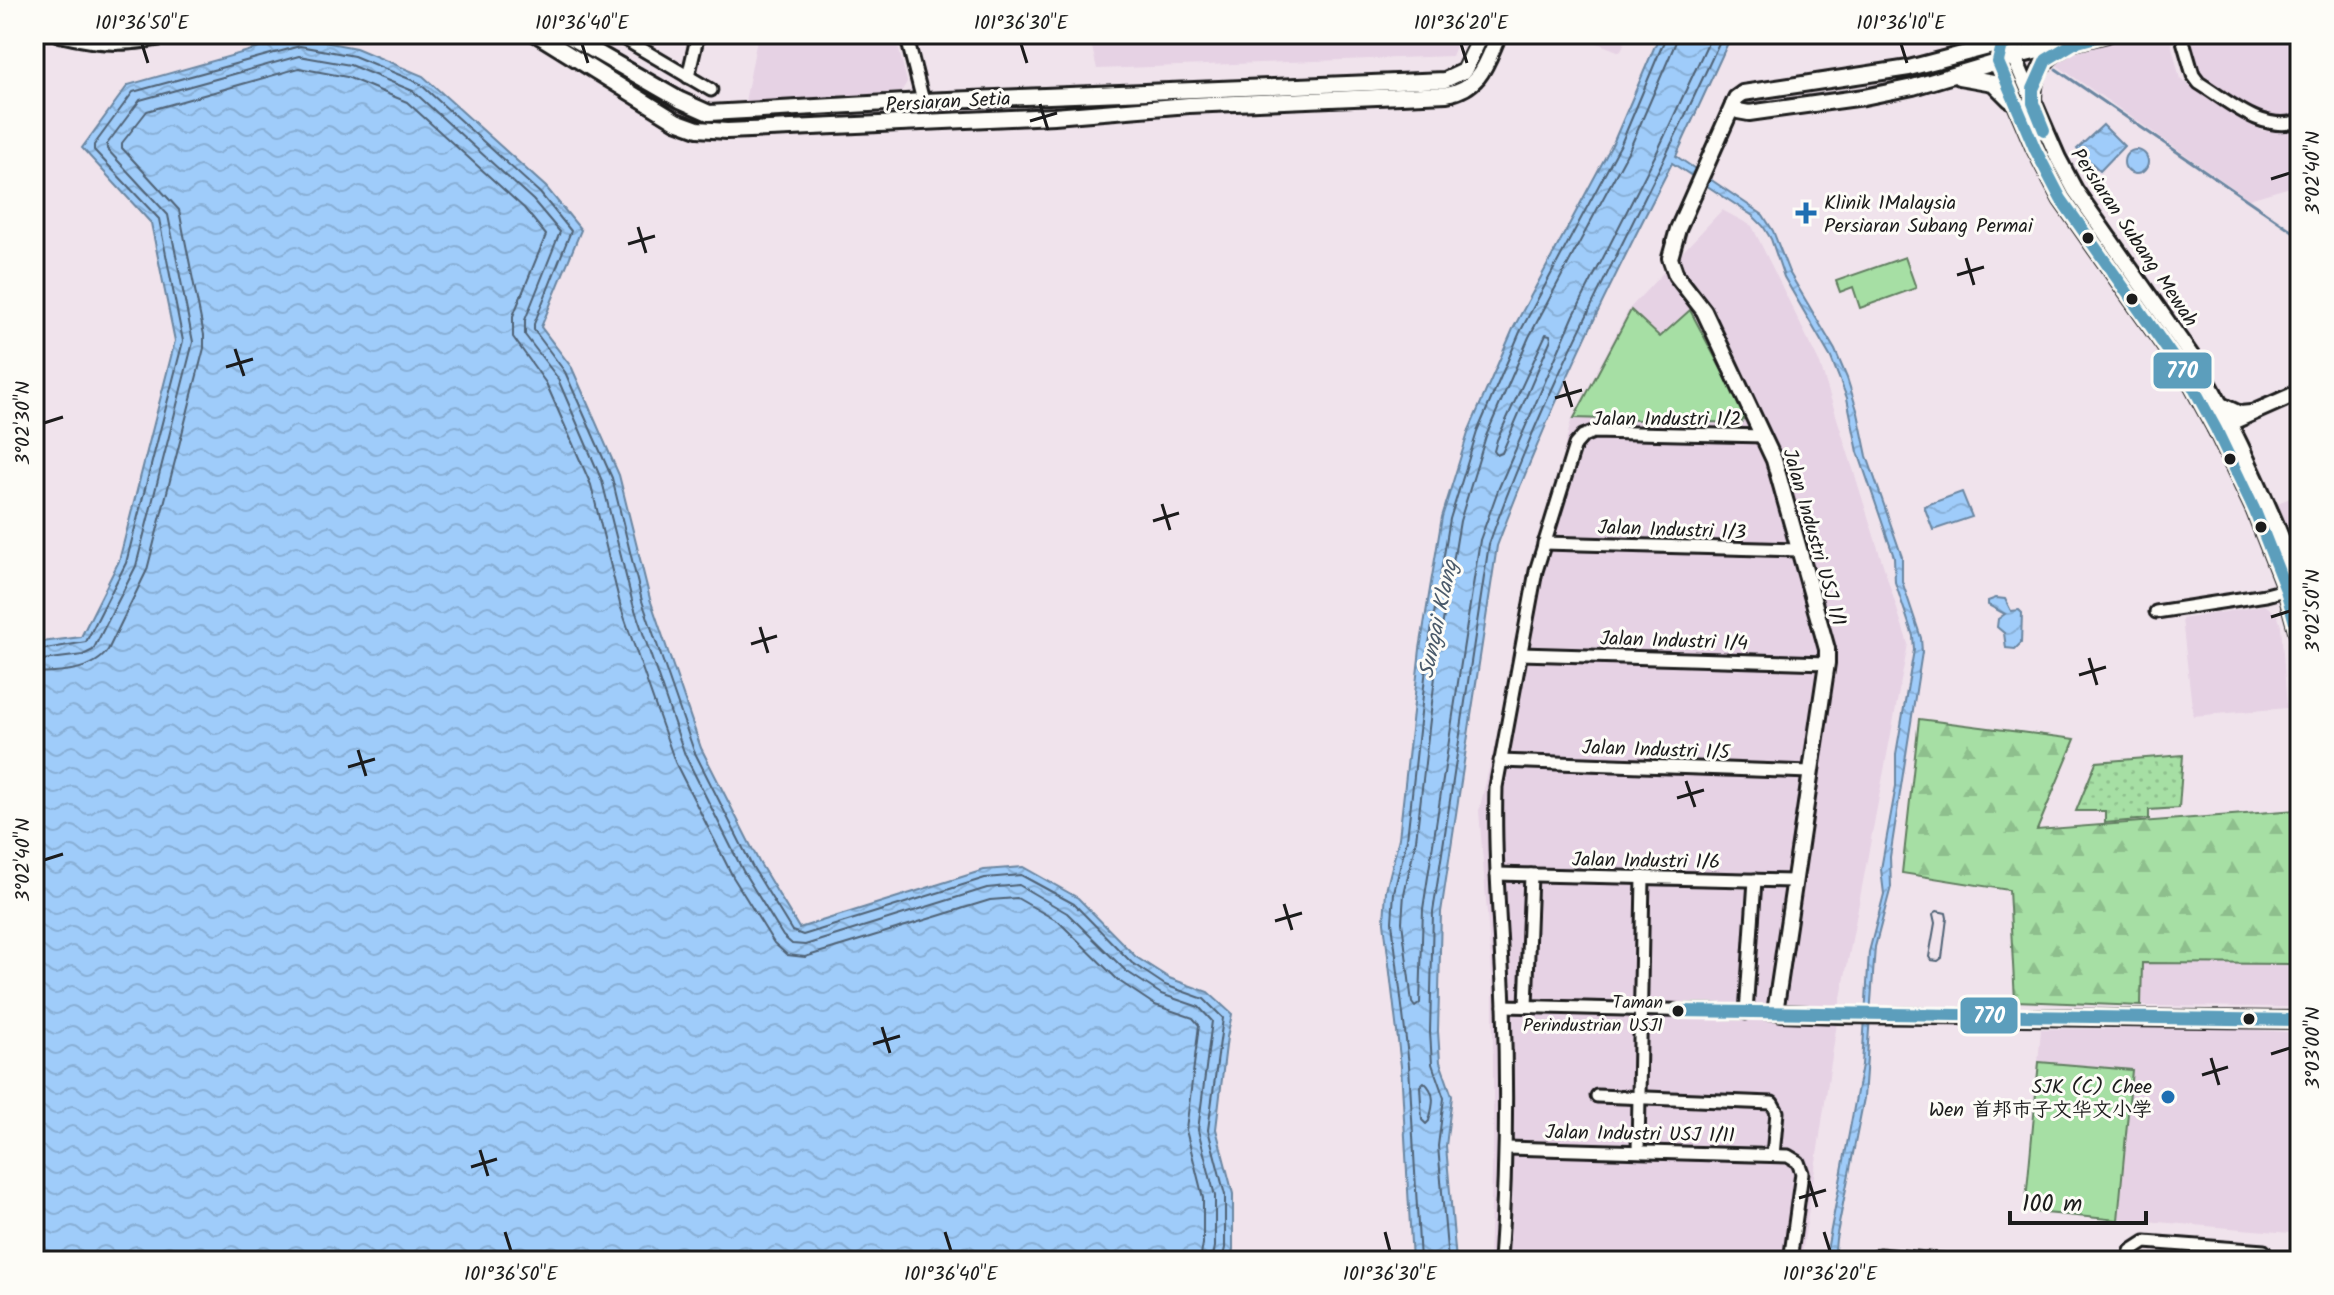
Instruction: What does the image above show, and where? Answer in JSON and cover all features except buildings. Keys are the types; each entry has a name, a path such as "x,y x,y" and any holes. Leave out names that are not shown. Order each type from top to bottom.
{"street":[{"path":"60,34 103,43 177,34"},
{"name":"Persiaran Setia","path":"536,34 676,121 698,129 727,131 1447,94 1462,81"},
{"name":"Persiaran Setia","path":"565,34 680,100 709,113 923,101 1462,81"},
{"path":"616,34 711,90"},
{"path":"688,77 698,34"},
{"path":"906,34 923,101 925,122"},
{"path":"1462,81 1482,34"},
{"path":"1462,81 1478,78 1499,34"},
{"path":"2038,34 1909,68 1743,93 1733,105 1738,111 1749,113 1864,97 2107,34"},
{"path":"2185,35 2193,75 2199,83 2260,121 2281,126 2300,121"},
{"path":"2033,103 2033,89 2046,60 2074,43"},
{"path":"1998,62 2002,45"},
{"name":"Persiaran Subang Mewah","path":"2002,45 2014,57 2075,190 2204,374 2221,405 2223,426 2255,511 2295,586"},
{"name":"Persiaran Subang Mewah","path":"1998,62 2061,199 2191,383 2241,445 2266,498 2295,586 2300,641"},
{"path":"1952,76 1993,83 2016,106"},
{"name":"Jalan Industri USJ 1/1","path":"1733,105 1671,250 1672,266 1704,311 1774,460 1827,649 1776,1006 1781,1013"},
{"path":"2223,426 2300,392"},
{"path":"2221,405 2240,414 2250,414"},
{"path":"2241,445 2242,429 2250,414"},
{"name":"Jalan Industri 1/2","path":"1544,543 1575,445 1583,436 1593,432 1764,436"},
{"path":"1500,1261 1506,1148 1504,1006 1495,820 1500,761 1544,543"},
{"name":"Jalan Industri 1/3","path":"1544,543 1799,550"},
{"path":"2156,612 2295,586"},
{"name":"Jalan Industri 1/4","path":"1521,654 1827,663"},
{"name":"Jalan Industri 1/5","path":"1500,761 1810,772"},
{"name":"Jalan Industri 1/6","path":"1497,874 1794,881"},
{"path":"1526,1006 1531,875"},
{"path":"1638,1151 1643,877"},
{"path":"1746,1013 1755,880"},
{"path":"1504,1006 1746,1013 2300,1020"},
{"path":"1597,1096 1772,1103 1777,1112 1773,1155 1793,1158 1802,1173 1790,1261"},
{"name":"Jalan Industri USJ 1/11","path":"1506,1148 1773,1155"},
{"path":"2128,1261 2131,1251 2145,1242 2264,1251"},
{"path":"1879,1255 1951,1261"}],"shaded area":[{"path":"758,34 895,34 907,82 901,92 745,102"},
{"path":"1089,34 1461,34 1452,56 1097,69"},
{"path":"1575,34 1629,34 1620,52"},
{"path":"2141,34 2169,34 2180,79 2263,131 2300,126 2300,184 2249,199 2055,64 2060,57"},
{"path":"2205,34 2300,34 2300,117 2265,119 2201,81 2186,40"},
{"path":"1722,210 1752,226 1820,364 1908,644 1840,1003 1801,1261 1489,1261 1493,989 1479,811 1571,421 1629,309"},
{"path":"2300,494 2300,566 2275,504"},
{"path":"2265,605 2277,614 2281,626 2287,708 2193,716 2182,619"},
{"path":"2294,901 2300,901 2300,997 2291,1007 2141,1006 2141,963 2294,964"},
{"name":"SJK (C) Chee Wen 首邦市子文华文小学","path":"2221,1028 2289,1032 2300,1043 2300,1131 2290,1233 2025,1211 2041,1029"}],"green space":[{"path":"1905,257 1916,288 1860,308 1853,287 1840,292 1836,281"},
{"path":"1631,310 1660,337 1690,310 1746,416 1741,423 1574,418"},
{"path":"1919,719 2075,739 2037,830 2297,810 2300,901 2294,901 2294,964 2142,963 2141,1006 2015,1001 2009,890 1902,873"},
{"path":"2183,755 2179,808 2149,810 2149,819 2105,823 2105,811 2076,811 2096,762"},
{"path":"2039,1062 2132,1070 2118,1220 2025,1211"}],"water":[{"name":"Sungai Klang","path":"1660,34 1732,34 1676,156 1763,215 1773,231 1789,272 1835,350 1847,378 1867,456 1902,557 1902,581 1921,638 1922,652 1890,857 1891,887 1875,947 1864,1098 1834,1261 1825,1261 1862,1065 1869,952 1884,894 1881,869 1896,786 1896,754 1914,650 1913,636 1895,582 1894,557 1858,452 1847,398 1831,358 1784,277 1771,239 1753,216 1672,163 1579,352 1497,546 1441,912 1438,1031 1440,1062 1452,1096 1446,1146 1456,1261 1412,1261 1401,1066 1384,922 1386,891 1399,838 1420,649 1442,517 1469,430 1513,329 1614,141"},
{"path":"298,37 356,48 423,76 546,187 581,230 541,327 572,368 619,475 650,599 701,748 759,862 799,928 984,870 1023,867 1078,898 1136,957 1169,978 1208,992 1232,1014 1216,1129 1233,1194 1233,1250 1229,1261 34,1261 34,643 81,637 119,561 175,341 151,223 82,148 128,85"},
{"path":"2103,125 2124,146 2100,171 2077,149"},
{"path":"2136,150 2144,154 2148,162 2144,170 2136,174 2128,170 2124,162 2128,154"},
{"path":"1962,492 1972,517 1933,530 1924,506"},
{"path":"2005,599 2011,611 2019,610 2022,613 2021,643 2015,649 2006,648 2004,633 1997,627 1998,619 2005,614 1988,605 1988,601"}],"waterway":[{"path":"2056,69 2300,236"}],"transit line":[{"name":"770","path":"2038,34 2002,45 1998,62 2035,149 2061,199 2191,383 2216,429 2255,511 2286,590 2300,641"},
{"name":"770","path":"2044,130 2033,103 2033,89 2046,60 2074,43 2107,34"},
{"name":"770","path":"1678,1011 2300,1020"}],"place":[{"name":"Klinik 1Malaysia Persiaran Subang Permai","path":"1806,213"},
{"name":"Taman Perindustrian USJ1","path":"1678,1011"},
{"name":"SJK (C) Chee Wen 首邦市子文华文小学","path":"2168,1097"}]}
